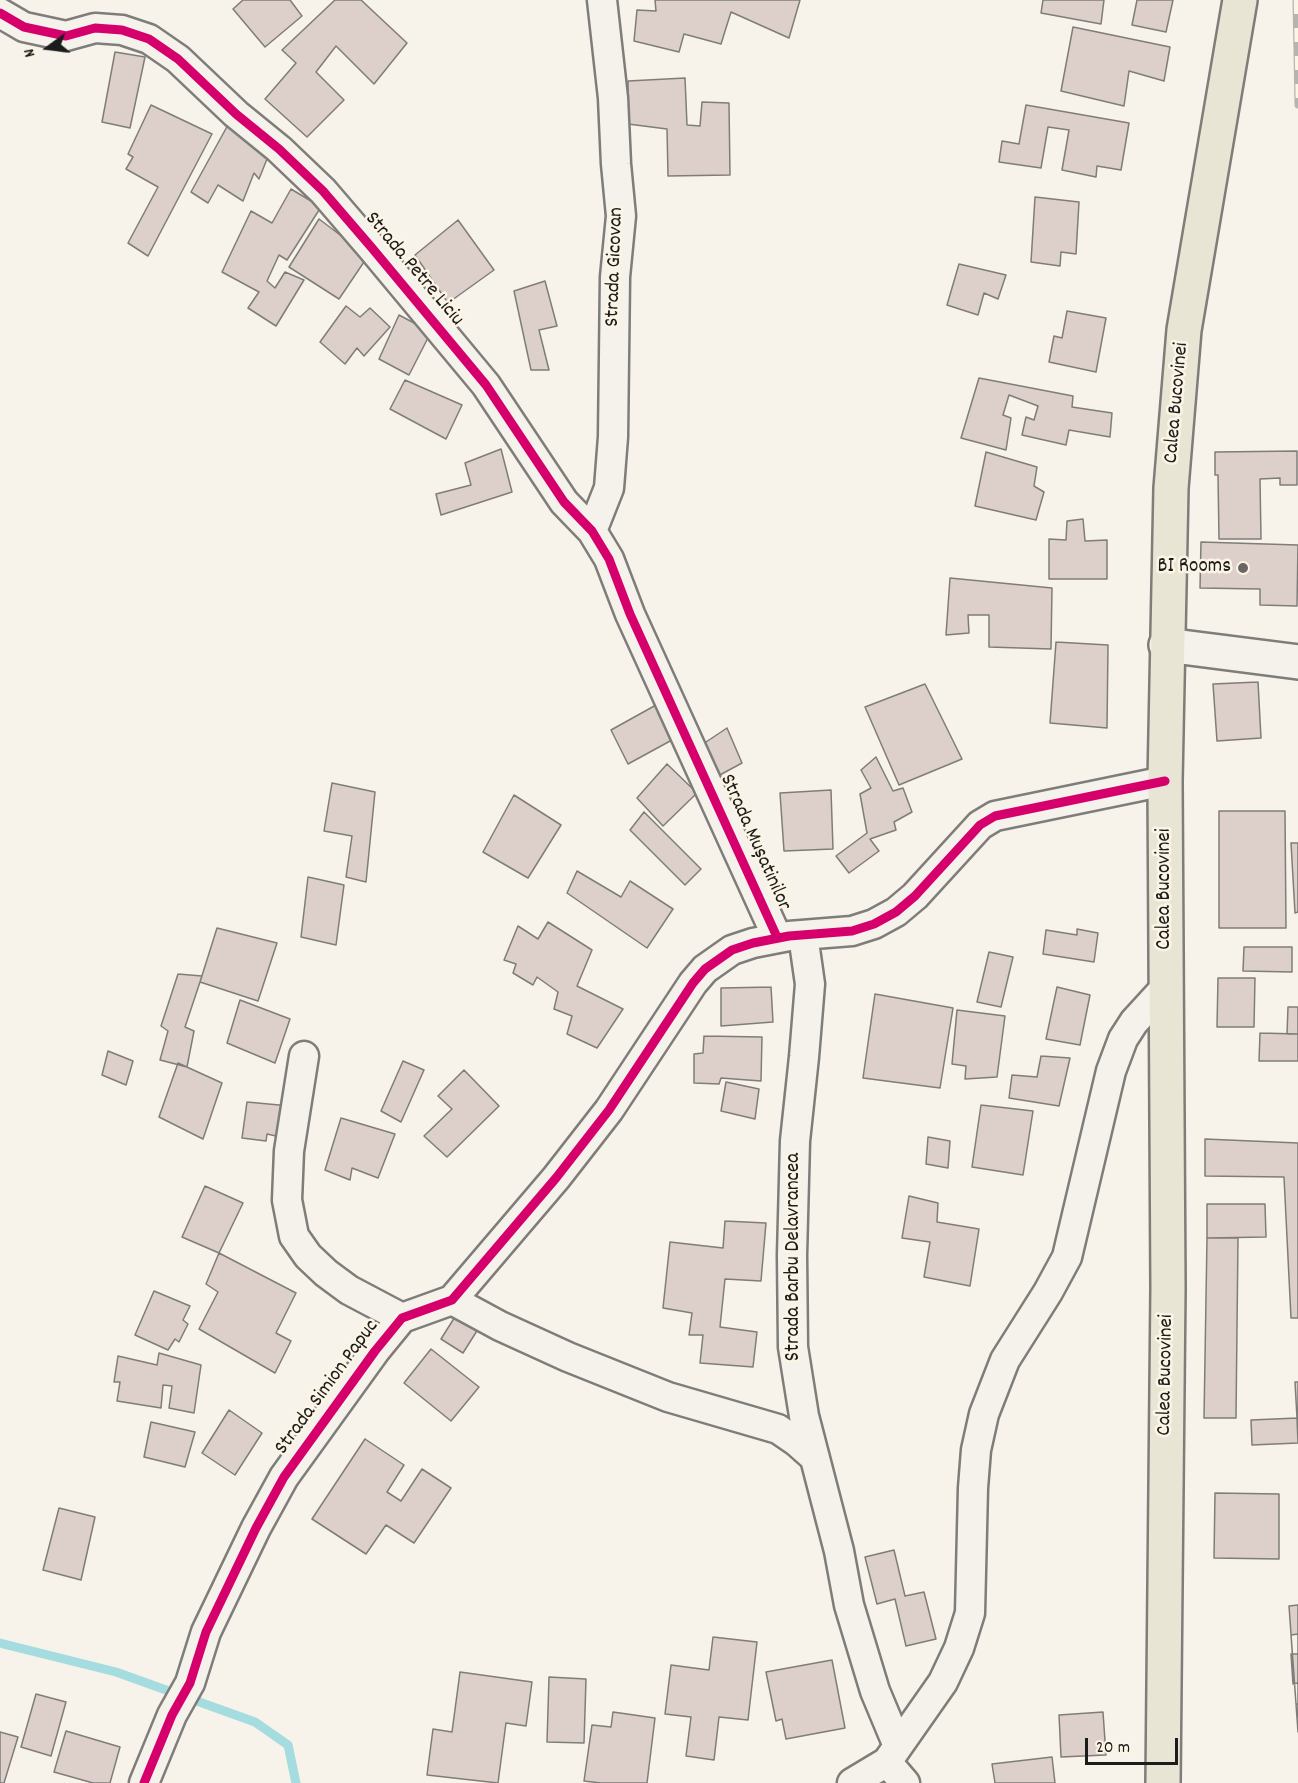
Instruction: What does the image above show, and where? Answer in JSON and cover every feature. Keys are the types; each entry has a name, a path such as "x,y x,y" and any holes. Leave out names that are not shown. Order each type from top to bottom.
{"highway":[{"name":"Calea Bucovinei","path":"1163,1783 1168,1288 1165,781 1171,488 1184,330 1240,0"}],"street":[{"name":"Strada Gicovan","path":"592,531 609,488 614,437 615,277 621,216 613,98 602,0"},
{"name":"Strada Petre Liciu","path":"0,13 24,27 66,36 95,28 122,30 149,39 178,59 236,114 279,149 330,199 486,385 564,502 592,531"},
{"name":"Strada Mușatinilor","path":"592,531 609,559 640,636 790,936 852,931 874,924 896,912 915,896 980,825 995,816 1165,781"},
{"path":"1166,645 1298,662"},
{"name":"Strada Simion Papuc","path":"144,1783 172,1715 190,1683 206,1632 256,1528 284,1477 375,1351 402,1318 452,1300 556,1178 609,1110 693,982 712,964 732,950 790,936"},
{"name":"Strada Barbu Delavrancea","path":"790,936 810,984 795,1141 792,1308 797,1381 839,1551 849,1605 892,1754 905,1783"},
{"path":"852,1783 892,1754 943,1682 959,1648 970,1613 974,1478 976,1450 984,1414 1005,1360 1067,1257 1111,1071 1123,1039 1134,1022 1166,987"},
{"path":"304,1056 289,1151 287,1200 294,1236 308,1256 326,1273 350,1290 402,1318"},
{"path":"452,1300 500,1326 568,1357 668,1397 778,1429 815,1458"}],"building":[{"path":"243,0 290,0 302,16 265,47 233,9"},
{"path":"335,0 361,0 407,43 374,84 336,46 316,72 344,100 307,137 265,99 296,63 282,50"},
{"path":"655,0 800,0 789,38 731,12 721,44 684,34 679,52 634,41 637,10 656,11"},
{"path":"1043,0 1104,0 1101,24 1041,13"},
{"path":"1137,0 1173,0 1166,32 1132,25"},
{"path":"1073,27 1170,47 1164,81 1129,71 1124,106 1061,91"},
{"path":"115,52 145,57 130,128 102,122"},
{"path":"685,78 687,125 700,126 702,102 729,103 730,175 668,176 667,129 628,124 628,81"},
{"path":"151,105 212,134 148,256 128,243 158,187 126,169 133,157 128,154"},
{"path":"1026,105 1129,123 1121,170 1097,166 1096,177 1062,170 1069,130 1048,127 1041,168 999,162 1002,141 1019,144"},
{"path":"229,123 271,149 259,179 254,173 243,201 218,185 208,203 191,192"},
{"path":"291,189 321,207 287,260 279,255 267,281 275,288 285,272 304,280 276,326 248,308 259,292 222,272 251,211 272,223"},
{"path":"1035,197 1079,202 1076,254 1061,252 1060,266 1031,262"},
{"path":"319,219 368,256 339,299 289,267"},
{"path":"458,220 494,270 448,303 415,255"},
{"path":"959,264 1006,275 998,299 984,293 978,315 947,305"},
{"path":"545,281 557,326 539,330 549,370 531,370 514,291"},
{"path":"346,306 360,317 370,308 390,327 364,356 357,348 345,364 320,342"},
{"path":"1067,311 1106,318 1096,372 1049,362 1054,336 1062,338"},
{"path":"399,315 431,332 409,375 379,359"},
{"path":"979,378 1073,396 1072,407 1112,413 1110,437 1069,430 1066,445 1022,435 1026,417 1034,420 1038,406 1009,395 1003,415 1011,418 1006,450 961,438"},
{"path":"405,380 462,405 446,439 390,409"},
{"path":"501,449 512,492 441,515 436,494 471,485 465,463"},
{"path":"1297,451 1297,485 1280,485 1280,478 1260,479 1261,539 1219,539 1218,475 1215,475 1215,452"},
{"path":"986,452 1037,467 1034,486 1044,492 1036,520 975,506"},
{"path":"1083,519 1085,541 1107,540 1107,579 1049,579 1049,539 1066,540 1067,521"},
{"path":"1201,542 1298,545 1297,606 1260,605 1260,589 1200,588"},
{"path":"950,578 1052,588 1051,649 989,647 989,615 968,615 969,633 946,635"},
{"path":"1056,642 1108,645 1107,728 1050,723"},
{"path":"1258,682 1261,738 1217,741 1213,684"},
{"path":"925,684 962,759 899,785 865,707"},
{"path":"656,705 672,740 628,764 611,730"},
{"path":"727,728 742,763 718,776 703,744"},
{"path":"876,757 893,791 903,788 912,812 894,822 896,830 870,839 879,851 849,873 836,856 867,833 860,794 871,788 861,770"},
{"path":"667,764 697,793 663,826 637,798"},
{"path":"332,783 375,792 366,882 346,877 352,836 324,831"},
{"path":"831,790 833,849 784,851 780,793"},
{"path":"514,795 561,825 528,878 483,852"},
{"path":"1219,811 1285,811 1286,928 1219,928"},
{"path":"644,812 701,869 685,885 630,830"},
{"path":"1291,843 1298,843 1298,912 1295,913"},
{"path":"577,871 621,897 630,881 673,909 647,948 567,893"},
{"path":"308,877 344,885 336,945 301,937"},
{"path":"548,922 592,950 577,986 623,1009 597,1048 567,1034 572,1016 554,1009 558,992 537,977 533,985 513,973 516,964 504,960 518,926 538,939"},
{"path":"217,928 277,943 258,1001 200,982"},
{"path":"1077,929 1098,933 1094,962 1043,954 1046,930 1077,935"},
{"path":"1244,947 1292,947 1292,972 1243,971"},
{"path":"989,952 1013,957 1001,1007 977,1002"},
{"path":"178,974 202,976 185,1027 194,1031 187,1067 160,1060 168,1031 161,1026"},
{"path":"1218,978 1255,978 1254,1027 1217,1027"},
{"path":"771,987 773,1022 721,1026 721,988"},
{"path":"1057,987 1090,995 1080,1045 1046,1039"},
{"path":"875,994 953,1008 940,1088 863,1078"},
{"path":"240,1000 290,1019 275,1063 227,1043"},
{"path":"1288,1007 1298,1007 1298,1034 1287,1034"},
{"path":"957,1010 1005,1016 997,1077 965,1079 966,1066 952,1064"},
{"path":"1260,1033 1298,1034 1298,1061 1259,1061"},
{"path":"704,1036 762,1037 761,1081 721,1078 719,1084 694,1083 694,1054 703,1053"},
{"path":"108,1051 133,1061 126,1085 102,1075"},
{"path":"1041,1056 1070,1058 1059,1106 1009,1098 1012,1075 1037,1077"},
{"path":"403,1061 424,1070 401,1122 381,1111"},
{"path":"178,1063 222,1083 203,1139 159,1117"},
{"path":"464,1070 499,1106 447,1157 424,1136 452,1109 438,1096"},
{"path":"726,1082 759,1089 755,1119 721,1111"},
{"path":"247,1102 290,1106 285,1138 267,1134 266,1141 242,1138"},
{"path":"981,1105 1033,1111 1023,1175 972,1167"},
{"path":"341,1118 395,1134 378,1178 352,1168 350,1180 325,1170"},
{"path":"928,1137 950,1141 948,1168 926,1164"},
{"path":"1205,1139 1298,1143 1298,1318 1291,1318 1284,1177 1205,1176"},
{"path":"205,1186 243,1203 219,1253 182,1237"},
{"path":"909,1196 938,1203 937,1222 979,1229 970,1286 924,1277 930,1242 902,1238"},
{"path":"1207,1204 1265,1204 1266,1237 1207,1238"},
{"path":"725,1221 766,1223 761,1281 725,1279 720,1327 757,1332 753,1367 700,1363 703,1335 689,1335 692,1313 663,1308 670,1242 723,1248"},
{"path":"1207,1238 1238,1238 1236,1418 1204,1418"},
{"path":"219,1253 296,1293 276,1333 291,1341 275,1373 199,1329 218,1292 206,1284"},
{"path":"154,1291 190,1306 183,1320 188,1324 179,1342 175,1339 168,1350 135,1335"},
{"path":"458,1312 480,1326 463,1353 441,1339"},
{"path":"431,1349 479,1387 451,1421 404,1383"},
{"path":"159,1353 201,1365 194,1413 169,1408 172,1386 163,1385 161,1408 117,1401 120,1382 114,1382 118,1356 157,1365"},
{"path":"1295,1382 1298,1382 1298,1430 1297,1418"},
{"path":"229,1410 262,1433 235,1475 202,1453"},
{"path":"1297,1418 1298,1443 1252,1445 1251,1420"},
{"path":"151,1422 195,1432 185,1467 144,1457"},
{"path":"365,1439 404,1465 387,1492 401,1501 422,1469 451,1488 414,1543 386,1525 366,1554 312,1519"},
{"path":"1215,1493 1279,1494 1279,1559 1214,1558"},
{"path":"59,1508 95,1517 81,1580 43,1570"},
{"path":"894,1550 905,1596 924,1592 936,1639 906,1646 895,1599 877,1604 865,1557"},
{"path":"1298,1605 1298,1732 1289,1606"},
{"path":"1298,1634 1298,1704 1296,1704 1291,1635"},
{"path":"713,1637 757,1642 748,1720 719,1717 714,1760 686,1756 691,1717 665,1714 671,1665 709,1670"},
{"path":"1291,1654 1298,1654 1298,1683 1293,1684"},
{"path":"832,1660 845,1728 786,1739 782,1719 776,1721 766,1672"},
{"path":"460,1672 532,1682 526,1726 506,1723 498,1783 427,1775 433,1729 452,1732"},
{"path":"549,1677 586,1679 584,1743 547,1742"},
{"path":"36,1694 66,1702 51,1756 21,1747"},
{"path":"613,1712 655,1718 647,1783 584,1781 592,1725 611,1727"},
{"path":"1103,1712 1106,1755 1061,1757 1059,1715"},
{"path":"66,1731 120,1747 110,1783 93,1783 54,1772"},
{"path":"0,1732 18,1737 4,1783 0,1783"},
{"path":"1052,1757 1055,1783 995,1783 992,1764"}],"waterway":[{"path":"0,1643 116,1672 255,1722 288,1745 296,1783"}],"railway":[{"path":"1296,0 1298,105"}],"cycle path":[{"path":"0,13 24,27 66,36 95,28 122,30 149,39 178,59 236,114 279,149 323,191 372,248 486,385 564,502 592,531 609,559 630,614 777,937"},
{"path":"144,1783 172,1715 190,1683 206,1632 256,1528 284,1477 375,1351 402,1318 452,1300 556,1178 609,1110 693,983 705,969 732,950 753,943 789,936 852,931 874,924 896,912 915,896 980,825 995,816 1165,781"}],"place":[{"name":"BI Rooms","path":"1243,568"}]}
